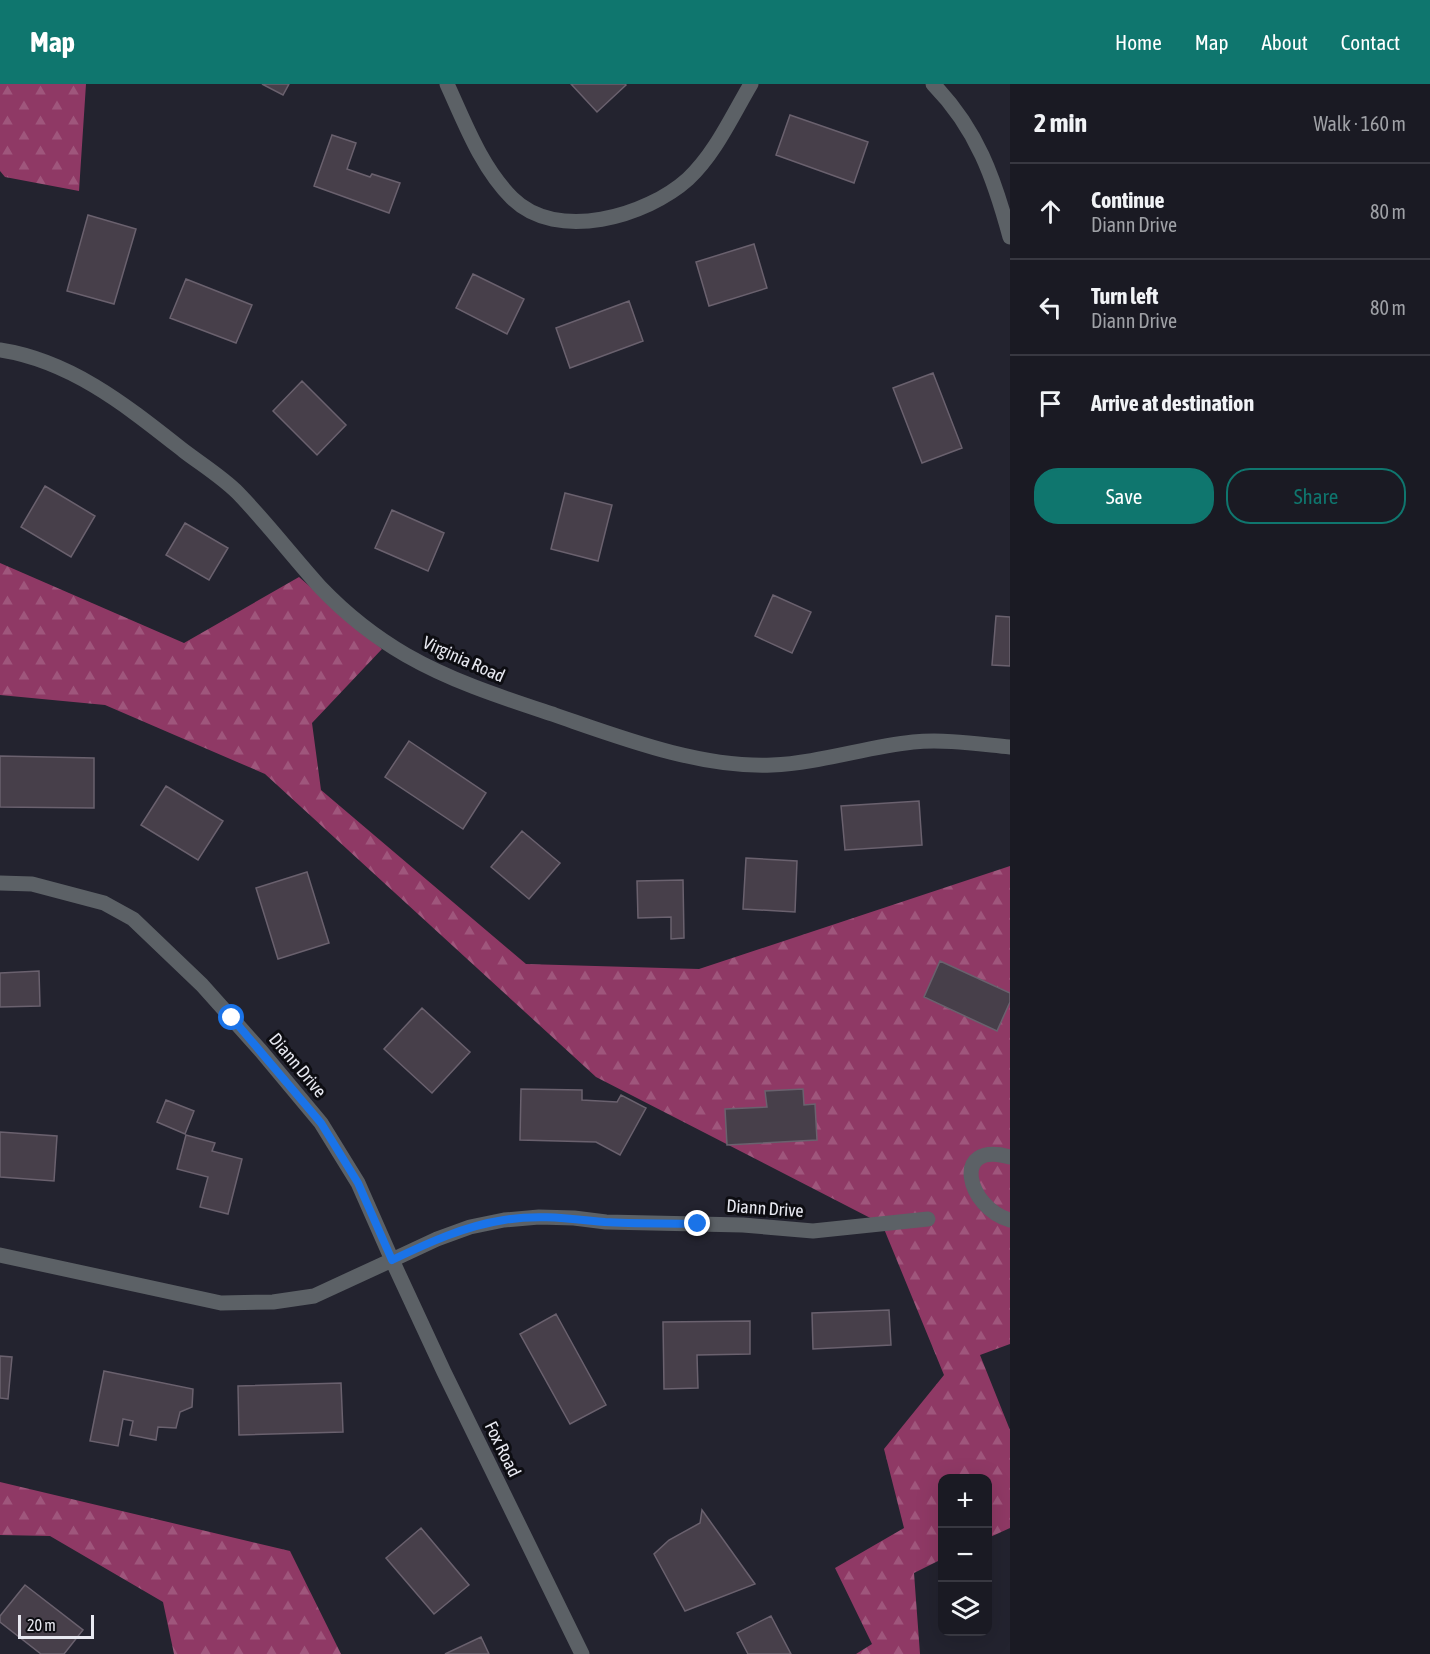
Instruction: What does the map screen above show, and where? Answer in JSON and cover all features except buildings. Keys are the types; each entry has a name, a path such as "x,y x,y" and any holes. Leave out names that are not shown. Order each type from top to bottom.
{"street":[{"path":"447,84 480,153 513,199 543,216 577,222 594,221 628,213 660,199 688,179 710,152 751,84"},
{"path":"933,84 949,100 969,129 985,160 998,192 1010,237"},
{"name":"Virginia Road","path":"0,350 51,363 82,378 144,420 235,490 323,589 362,626 406,655 449,678 631,741 726,762 769,765 793,763 912,742 947,740 1010,747"},
{"name":"Diann Drive","path":"0,883 32,884 104,903 133,919 185,969 261,1051 321,1123 358,1183 392,1260"},
{"path":"1010,1157 995,1153 984,1155 973,1162 971,1173 972,1186 978,1197 993,1212 1010,1220"},
{"name":"Diann Drive","path":"0,1255 221,1304 273,1302 314,1296 437,1239 470,1227 504,1220 539,1217 574,1218 606,1222 743,1225 813,1231 928,1219"},
{"name":"Fox Road","path":"392,1260 444,1372 582,1654"}],"green space":[{"path":"0,84 86,84 79,191 5,177 0,171"},
{"path":"0,563 184,643 299,577 382,649 312,723 321,790 526,964 699,969 1010,866 1010,1344 980,1355 1010,1430 1010,1528 992,1536 992,1474 938,1474 938,1561 914,1573 920,1654 856,1654 872,1644 835,1568 904,1528 884,1449 944,1375 882,1224 596,1077 265,774 105,705 0,695"},
{"path":"0,1482 290,1551 341,1654 174,1654 163,1602 50,1536 0,1535"}],"route":[{"path":"232,1018 321,1123 358,1183 392,1260 437,1239 470,1227 504,1220 539,1217 606,1222 698,1224"}]}
